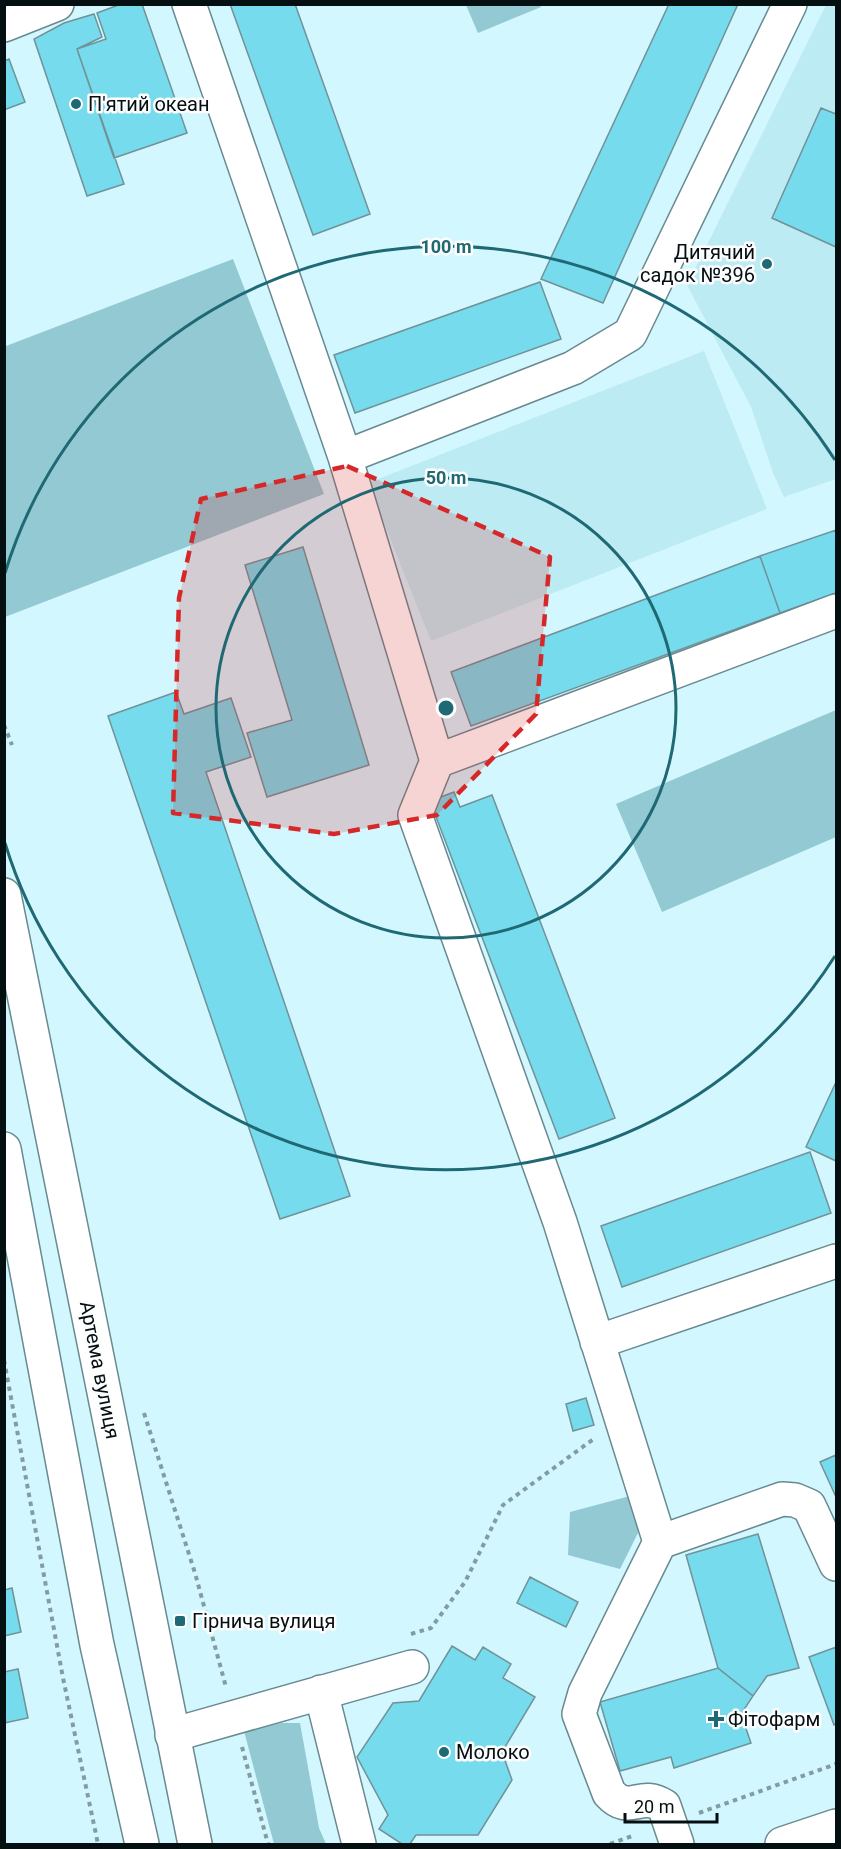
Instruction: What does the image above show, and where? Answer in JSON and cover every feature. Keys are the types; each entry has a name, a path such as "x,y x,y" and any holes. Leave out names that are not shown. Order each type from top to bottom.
{"main road":[{"path":"4,25 57,4"},
{"path":"189,4 345,457 438,761 415,815 560,1222 660,1542 585,1693 579,1714 609,1793 624,1804 649,1799 664,1806 674,1834"},
{"path":"345,457 573,368 630,334 790,4"},
{"path":"438,761 837,611"},
{"name":"Артема вулиця","path":"4,895 195,1842"},
{"path":"4,1149 97,1645 142,1845"},
{"path":"597,1342 837,1261"},
{"path":"660,1542 782,1499 795,1500 809,1506 837,1564"},
{"path":"172,1735 412,1667"},
{"path":"321,1692 359,1845"},
{"path":"782,1845 837,1826"}],"path":[{"path":"4,725 12,745"},
{"path":"4,1360 63,1678 98,1845"},
{"path":"143,1412 195,1574 268,1845"},
{"path":"408,1635 431,1628 465,1582 503,1505 621,1418"},
{"path":"225,1686 237,1683"},
{"path":"610,1845 674,1834 837,1764"}],"highlighted area":[{"path":"347,466 550,557 536,714 437,815 334,834 173,813 179,598 201,499"}],"shaded area":[{"path":"466,5 540,5 541,7 478,33"},
{"name":"Дитячий садок №396","path":"826,5 836,5 836,479 784,497 773,473 751,407 687,285"},
{"path":"233,259 324,494 5,617 5,343 6,346"},
{"path":"704,351 767,509 431,641 368,483"},
{"path":"836,710 836,837 662,912 616,804"},
{"path":"630,1496 639,1531 620,1569 568,1555 570,1512"},
{"path":"281,1723 300,1723 319,1828 326,1844 274,1844 244,1731"}],"building":[{"path":"121,4 142,4 187,133 114,158 77,49 106,39 97,13"},
{"path":"230,4 295,4 370,214 313,235"},
{"path":"669,4 738,4 603,303 541,279"},
{"name":"П'ятий океан","path":"94,14 102,37 77,49 124,184 87,196 34,39 64,23"},
{"path":"9,59 25,102 4,110 4,61"},
{"path":"821,108 836,114 836,247 772,218"},
{"path":"540,282 561,339 355,413 334,355"},
{"path":"836,530 836,593 780,613 760,556"},
{"path":"303,547 369,765 267,797 247,733 292,720 245,565"},
{"path":"760,556 780,613 471,726 451,672"},
{"path":"176,692 184,714 231,698 251,757 206,772 350,1196 280,1219 108,716"},
{"path":"454,792 460,807 492,795 615,1118 559,1139 430,801"},
{"path":"836,1082 836,1161 806,1147"},
{"path":"810,1152 831,1213 622,1287 601,1226"},
{"path":"586,1398 594,1425 573,1431 566,1404"},
{"path":"836,1455 836,1497 820,1462"},
{"path":"758,1534 799,1668 767,1676 753,1696 718,1668 686,1555"},
{"path":"530,1577 578,1602 566,1627 517,1603"},
{"path":"12,1588 21,1632 4,1636 4,1590"},
{"path":"452,1646 475,1660 483,1647 511,1664 503,1678 535,1697 502,1752 512,1780 478,1835 416,1835 410,1844 402,1844 379,1829 388,1815 357,1757 393,1703 419,1701"},
{"path":"836,1647 836,1724 834,1725 809,1657"},
{"path":"718,1668 753,1696 741,1714 751,1743 674,1768 671,1757 620,1771 600,1702"},
{"path":"18,1669 28,1718 4,1723 4,1672"}],"place":[{"name":"П'ятий океан","path":"76,104"},
{"name":"Дитячий садок №396","path":"767,264"},
{"name":"Гірнича вулиця","path":"180,1621"},
{"name":"Фітофарм","path":"716,1719"},
{"name":"Молоко","path":"444,1752"}]}
